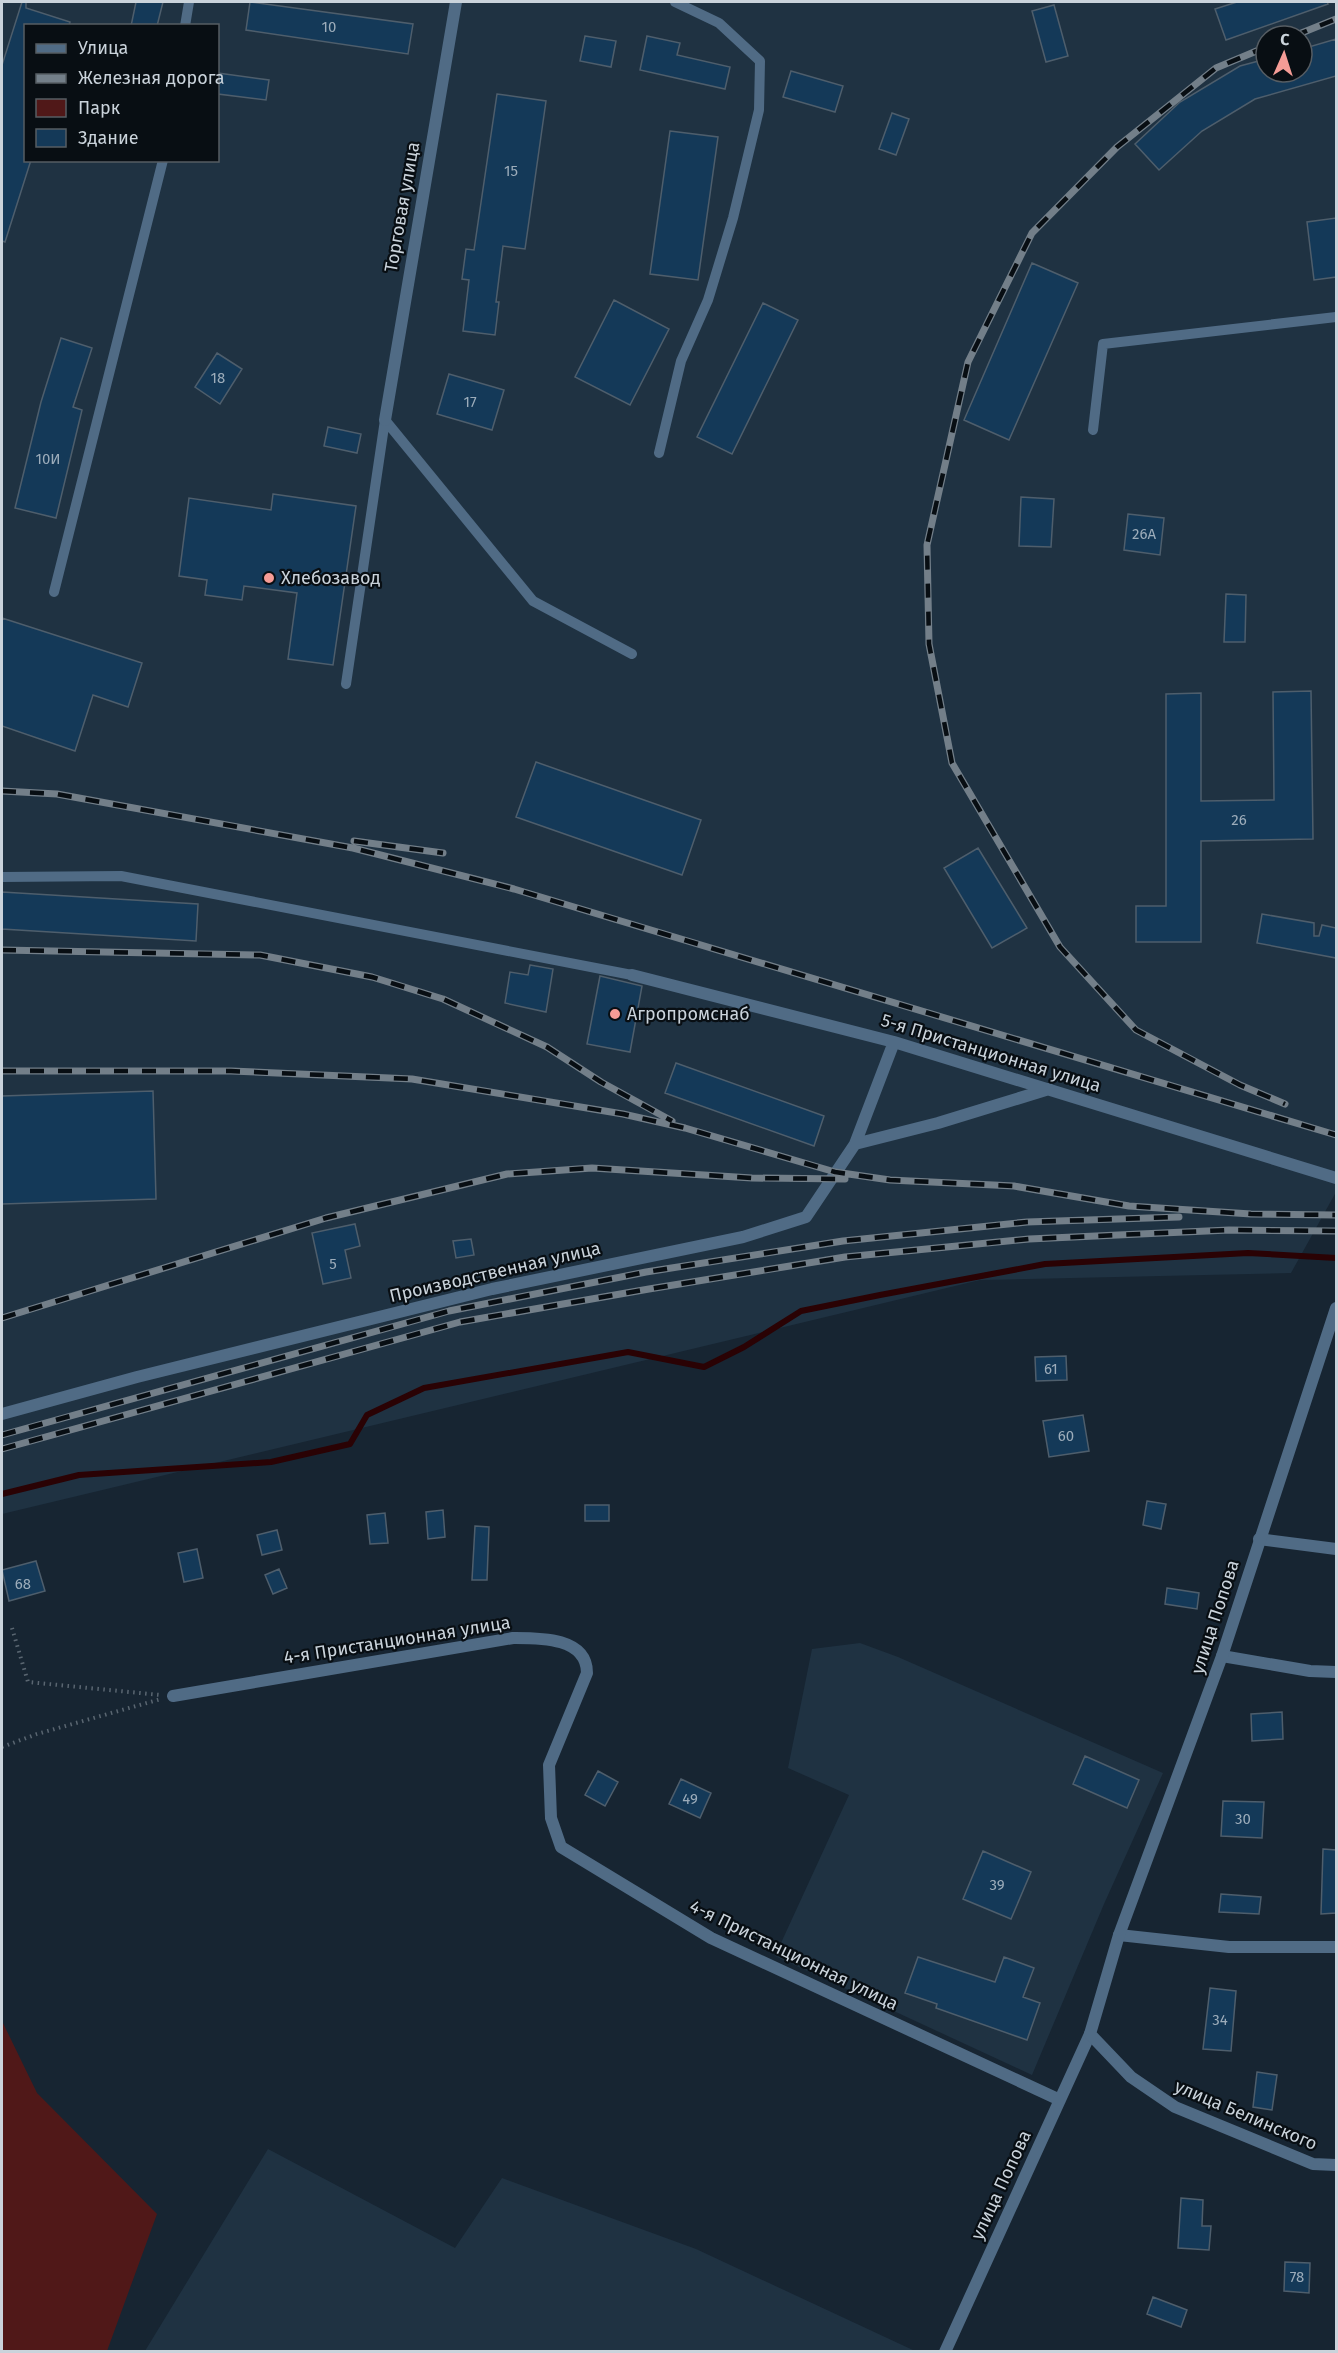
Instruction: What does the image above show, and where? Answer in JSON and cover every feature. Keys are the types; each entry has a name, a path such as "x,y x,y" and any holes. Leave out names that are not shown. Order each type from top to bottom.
{"street":[{"name":"Торговая улица","path":"385,420 456,2"},
{"name":"5-я Пристанционная улица","path":"632,975 894,1042 1336,1178"},
{"name":"Производственная улица","path":"2,1414 137,1377 492,1289 743,1237 806,1217 855,1144 894,1042"},
{"path":"855,1144 938,1123 1050,1089"},
{"name":"улица Попова","path":"1119,1935 1222,1656 1336,1308"},
{"path":"1259,1539 1336,1549"},
{"name":"4-я Пристанционная улица","path":"173,1696 513,1638 541,1638 562,1643 581,1654 587,1663 587,1673 549,1765 550,1818 561,1846 711,1938 1060,2100"},
{"path":"1222,1656 1310,1671 1336,1672"},
{"path":"1090,2034 1119,1935 1229,1947 1336,1947"},
{"name":"улица Попова","path":"945,2352 1090,2034"},
{"name":"улица Белинского","path":"1090,2034 1131,2077 1175,2107 1313,2164 1336,2165"}],"lane":[{"path":"185,24 189,2"},
{"path":"660,453 681,361 708,300 733,218 759,110 760,61 719,23 675,2"},
{"path":"54,592 162,162"},
{"path":"1093,430 1103,344 1336,316"},
{"path":"385,420 533,601 632,654"},
{"path":"346,684 385,420"},
{"path":"2,877 121,876 632,975"}],"path":[{"path":"12,1628 28,1682 173,1696"},
{"path":"2,1747 37,1734 173,1696"}],"shaded area":[{"path":"2,2 1336,2 1336,1192 1291,1273 980,1280 2,1514"},
{"path":"860,1643 898,1657 1163,1773 1104,1904 1032,2075 775,1956 849,1795 788,1768 812,1649"},
{"path":"268,2149 455,2248 502,2178 696,2249 915,2351 145,2351"}],"green space":[{"path":"2,2021 37,2093 157,2214 107,2351 2,2351"}],"building":[{"path":"22,2 26,2 26,8 70,22 70,24 24,24 24,162 30,162 5,242 2,241 2,65"},
{"path":"136,2 163,2 158,24 131,24"},
{"path":"250,2 413,24 408,54 246,30"},
{"path":"1237,2 1327,2 1328,4 1271,24 1254,24 1254,30 1226,40 1215,9"},
{"path":"1054,5 1068,56 1046,62 1032,11"},
{"path":"585,36 616,41 611,67 580,61"},
{"path":"647,36 680,43 677,55 730,67 725,89 640,70"},
{"path":"1336,39 1336,76 1314,82 1314,45"},
{"path":"1254,62 1254,84 1308,84 1255,99 1202,131 1159,170 1135,144 1180,102 1240,66"},
{"path":"791,71 843,86 835,112 783,97"},
{"path":"219,73 269,80 266,100 219,94"},
{"path":"497,94 546,101 525,249 503,246 496,302 499,302 495,335 463,331 469,280 462,279 466,249 474,250"},
{"path":"892,113 909,119 896,155 879,149"},
{"path":"670,131 718,137 698,280 650,274"},
{"path":"1336,218 1336,277 1314,280 1307,222"},
{"path":"1032,263 1078,283 1009,440 964,420"},
{"path":"614,300 669,329 630,405 575,377"},
{"path":"763,303 798,320 732,454 697,437"},
{"path":"61,338 92,348 73,407 82,410 56,518 15,508 41,402"},
{"path":"217,353 242,369 220,404 195,387"},
{"path":"449,374 504,390 492,430 437,414"},
{"path":"328,427 361,434 357,453 324,446"},
{"name":"Хлебозавод","path":"273,494 356,506 333,665 288,659 297,593 244,586 242,600 205,595 207,580 179,576 189,498 271,510"},
{"path":"1021,497 1054,499 1051,547 1019,546"},
{"path":"1128,514 1164,518 1160,555 1124,550"},
{"path":"1226,594 1246,595 1245,642 1224,642"},
{"path":"2,618 142,663 128,707 93,695 75,751 2,726"},
{"path":"1311,691 1313,839 1201,841 1201,942 1136,942 1136,906 1166,906 1166,694 1201,693 1201,801 1274,800 1273,692"},
{"path":"536,762 701,820 682,875 516,817"},
{"path":"978,848 1027,928 992,948 944,868"},
{"path":"2,892 198,904 196,941 2,929"},
{"path":"1262,914 1314,923 1314,936 1319,936 1322,925 1336,928 1336,958 1257,943"},
{"path":"530,965 553,969 546,1012 505,1003 510,972 528,975"},
{"name":"Агропромснаб","path":"600,976 642,986 630,1052 587,1044"},
{"path":"676,1063 824,1116 814,1146 665,1093"},
{"path":"153,1091 156,1199 2,1204 2,1096"},
{"path":"355,1224 360,1246 345,1250 351,1278 323,1284 312,1233"},
{"path":"471,1239 474,1255 456,1258 453,1241"},
{"path":"1066,1356 1067,1380 1036,1381 1035,1357"},
{"path":"1083,1415 1089,1451 1049,1457 1043,1421"},
{"path":"1147,1501 1166,1504 1161,1529 1143,1525"},
{"path":"585,1505 609,1505 609,1521 585,1521"},
{"path":"443,1510 445,1537 428,1539 426,1512"},
{"path":"385,1513 388,1543 370,1544 367,1515"},
{"path":"475,1526 489,1527 487,1580 472,1580"},
{"path":"277,1530 282,1550 262,1555 257,1535"},
{"path":"197,1549 203,1578 184,1582 178,1553"},
{"path":"36,1561 45,1591 9,1601 2,1570"},
{"path":"279,1569 287,1588 273,1594 265,1575"},
{"path":"1167,1588 1199,1593 1197,1609 1165,1604"},
{"path":"1282,1712 1283,1739 1252,1741 1251,1714"},
{"path":"1085,1756 1139,1780 1127,1808 1073,1784"},
{"path":"598,1771 618,1782 605,1806 585,1795"},
{"path":"681,1779 711,1793 700,1818 669,1804"},
{"path":"1223,1801 1264,1802 1262,1838 1221,1836"},
{"path":"1323,1849 1336,1850 1336,1913 1321,1914"},
{"path":"983,1851 1031,1872 1011,1919 963,1899"},
{"path":"1221,1894 1261,1897 1259,1914 1219,1912"},
{"path":"918,1957 995,1982 1004,1957 1034,1968 1023,1997 1040,2003 1027,2040 936,2008 937,2004 905,1993"},
{"path":"1210,1988 1236,1991 1231,2051 1203,2049"},
{"path":"1257,2072 1277,2075 1272,2110 1253,2107"},
{"path":"1181,2198 1203,2200 1202,2226 1211,2226 1209,2250 1178,2248"},
{"path":"1285,2262 1310,2263 1309,2293 1284,2291"},
{"path":"1153,2297 1187,2310 1181,2327 1147,2314"}],"waterway":[{"path":"2,1494 79,1475 271,1462 350,1444 367,1415 424,1388 628,1352 704,1367 744,1347 801,1311 1045,1264 1248,1253 1336,1258"}],"railway":[{"path":"1314,28 1336,19"},
{"path":"1254,52 1216,68 1117,147 1032,233 968,362 927,545 929,644 952,763 1060,947 1136,1030 1240,1085 1285,1104"},
{"path":"2,791 57,794 353,848 514,889 1336,1135"},
{"path":"354,841 443,853"},
{"path":"2,950 260,955 372,977 443,999 547,1047 601,1082 672,1121"},
{"path":"2,1071 231,1071 412,1079 623,1114 685,1128 835,1172 890,1180 1014,1186 1129,1206 1251,1214 1336,1215"},
{"path":"2,1318 326,1218 507,1174 592,1168 752,1178 845,1179"},
{"path":"2,1435 449,1311 646,1272 843,1241 1027,1222 1179,1217"},
{"path":"2,1449 460,1322 649,1289 845,1257 1029,1239 1229,1230 1336,1231"}],"place":[{"name":"Хлебозавод","path":"269,578"},
{"name":"Агропромснаб","path":"615,1014"}]}
